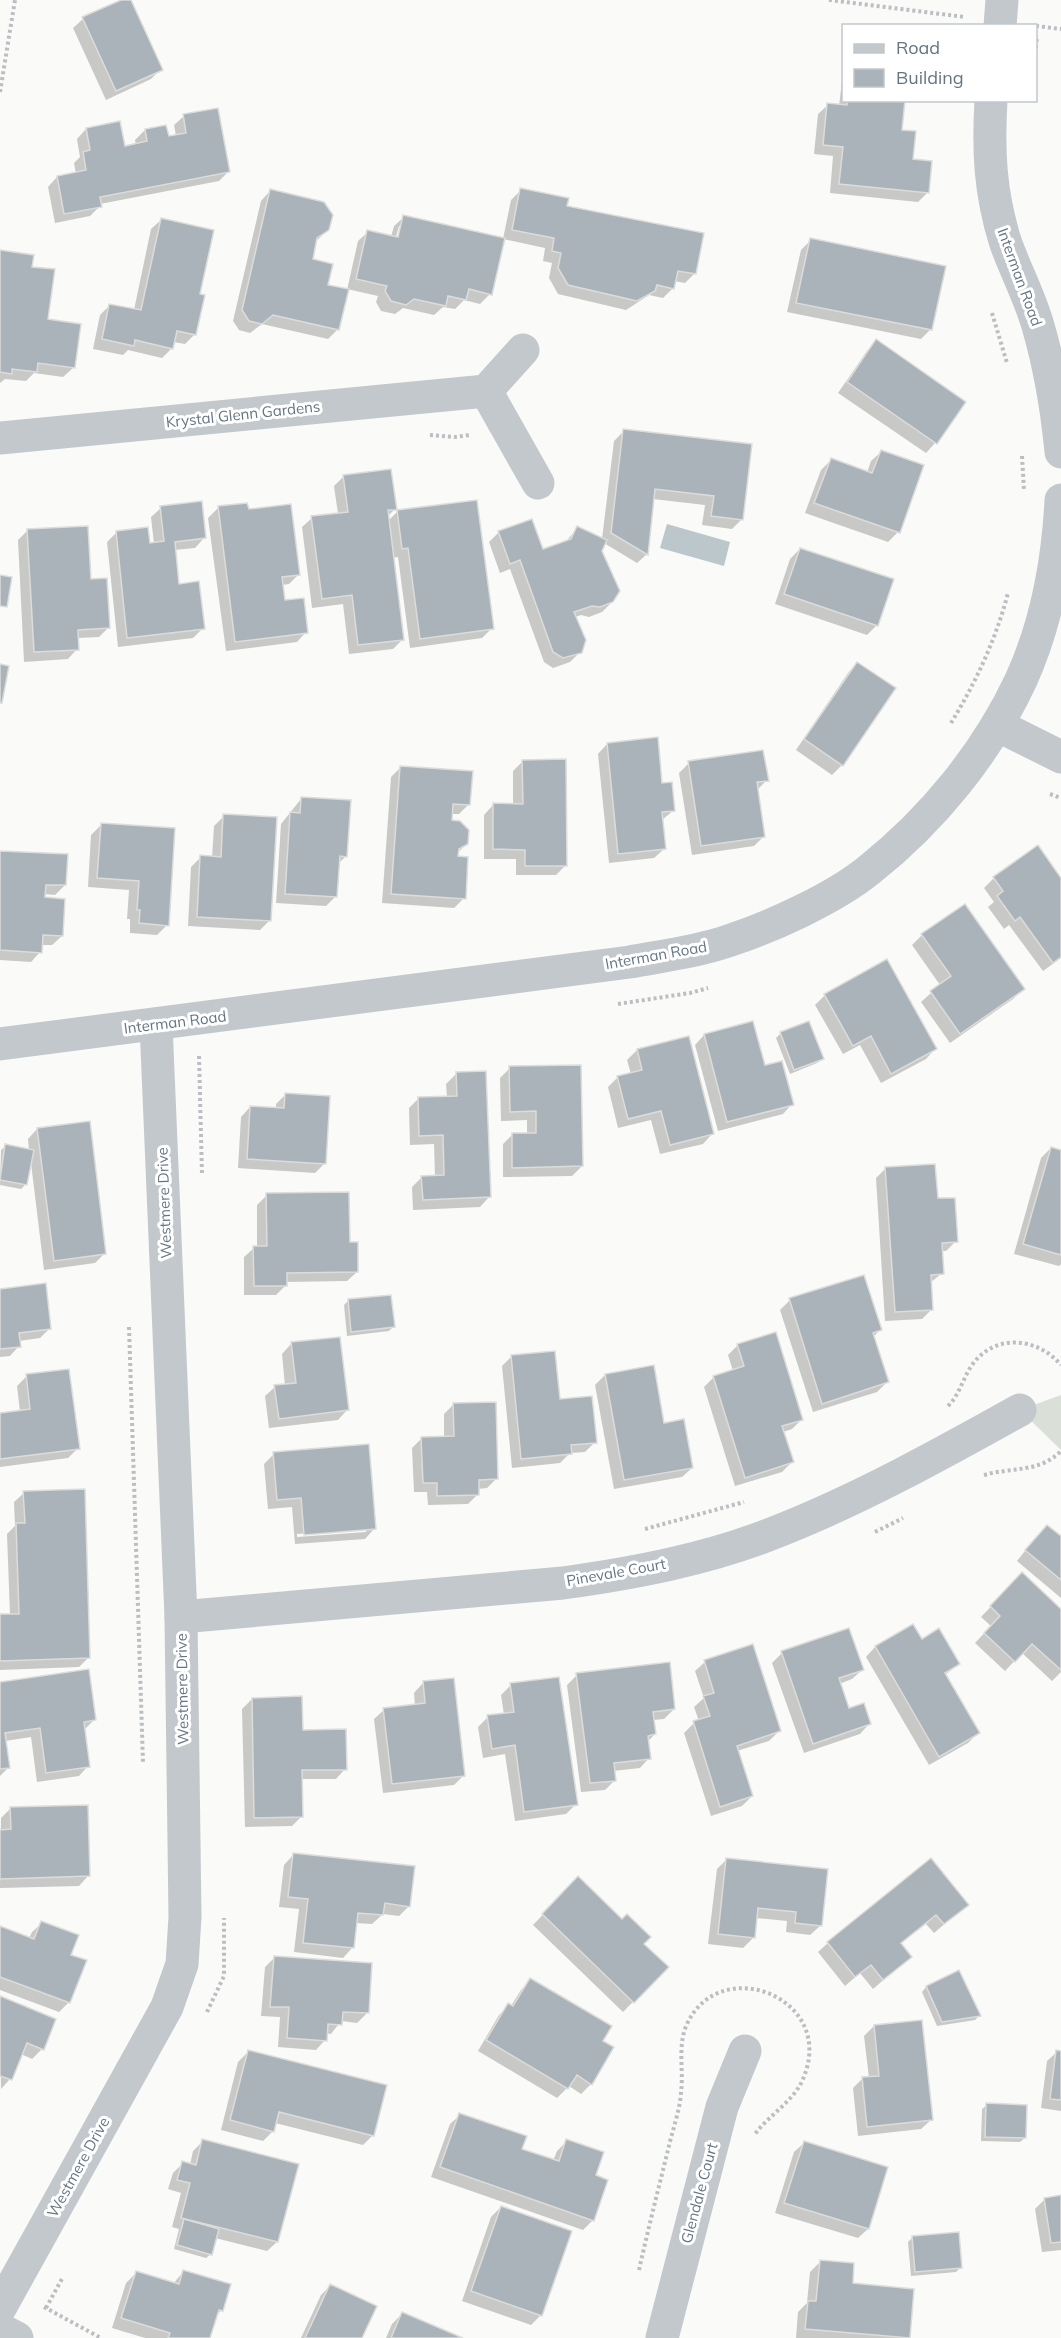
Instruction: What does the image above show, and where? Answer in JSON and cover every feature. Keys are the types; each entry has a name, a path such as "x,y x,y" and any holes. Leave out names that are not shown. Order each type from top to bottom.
{"street":[{"path":"1000,24 1002,0"},
{"name":"Interman Road","path":"991,102 988,141 996,209 1006,242 1038,325 1056,408 1061,452"},
{"path":"523,350 486,391 538,483"},
{"name":"Krystal Glenn Gardens","path":"0,438 486,391"},
{"name":"Interman Road","path":"0,1044 630,962 681,953 728,941 777,921 826,897 868,871 909,834 945,796 997,725 1021,680 1041,625 1057,545 1061,500"},
{"path":"997,725 1061,757"},
{"name":"Westmere Drive","path":"0,2308 167,2007 182,1964 185,1917 181,1617 156,1024"},
{"name":"Pinevale Court","path":"181,1617 563,1582 616,1575 667,1564 775,1533 805,1520 928,1461 1020,1410"},
{"name":"Glendale Court","path":"662,2338 722,2107 745,2051"},
{"path":"0,2329 17,2338"}],"path":[{"path":"0,92 15,0"},
{"path":"829,0 963,17"},
{"path":"1038,26 1061,29"},
{"path":"989,304 1008,366"},
{"path":"1022,450 1024,498"},
{"path":"948,727 985,659 1009,589"},
{"path":"129,1316 143,1768"},
{"path":"944,1410 953,1401 973,1365 995,1345 1024,1342 1040,1347 1054,1356 1061,1365"},
{"path":"638,1531 746,1501"},
{"path":"46,2308 101,2338"}],"shaded area":[{"path":"667,524 730,542 724,566 660,548"},
{"path":"1061,1395 1061,1450 1020,1410"}],"building":[{"path":"121,0 131,0 163,70 116,91 82,17"},
{"path":"847,102 905,102 902,130 916,131 913,159 932,161 929,193 839,184 843,147 823,145 827,103 847,105"},
{"path":"218,108 230,172 100,197 102,207 64,214 57,176 86,170 83,152 90,150 86,128 120,121 125,146 147,141 145,129 166,125 169,136 186,133 183,114"},
{"path":"520,188 569,198 567,206 704,233 696,274 678,271 674,289 657,285 655,291 637,301 568,285 558,268 561,253 552,251 554,238 512,230"},
{"path":"270,189 324,202 333,215 329,230 317,238 313,259 333,264 328,285 349,289 339,330 273,315 262,324 249,321 242,310"},
{"path":"403,215 505,238 492,295 469,289 466,300 448,296 446,306 414,299 406,305 391,301 385,291 387,286 356,279 367,230 398,237"},
{"path":"161,218 214,230 200,294 205,295 196,335 177,331 173,349 135,340 134,346 102,339 109,304 141,310"},
{"path":"810,238 946,266 932,330 796,303"},
{"path":"0,250 34,255 32,267 55,269 48,319 81,324 75,368 38,363 37,372 12,369 12,374 0,372"},
{"path":"876,339 966,402 937,444 847,382"},
{"path":"623,429 752,444 743,520 711,516 714,496 655,489 648,555 611,533"},
{"path":"881,450 924,465 900,533 814,503 831,458 872,473"},
{"path":"391,469 397,510 388,510 404,640 358,645 352,595 322,599 311,516 348,512 343,475"},
{"path":"477,500 494,629 420,639 408,548 402,549 397,510"},
{"path":"202,501 206,538 175,542 179,584 199,581 205,629 127,638 116,531 148,527 150,543 164,541 160,506"},
{"path":"247,503 249,509 291,504 300,575 282,577 285,600 304,598 308,633 235,642 218,506"},
{"path":"532,519 543,549 571,539 577,526 607,540 602,551 620,591 613,602 574,612 586,640 582,653 563,658 553,652 520,560 510,564 498,531"},
{"path":"88,526 91,579 107,578 110,628 78,630 79,650 34,652 27,529"},
{"path":"800,548 894,579 878,626 784,594"},
{"path":"0,575 12,577 7,607 0,606"},
{"path":"857,662 896,688 843,766 804,739"},
{"path":"0,664 9,666 2,703 0,703"},
{"path":"658,737 662,783 672,782 675,811 662,812 666,849 618,854 607,743"},
{"path":"763,750 769,781 757,782 765,837 701,846 688,761"},
{"path":"566,759 567,866 525,866 525,850 493,849 493,803 523,804 522,760"},
{"path":"400,766 473,771 470,805 453,804 452,820 460,821 469,830 468,844 459,849 458,856 468,857 466,899 391,894"},
{"path":"301,797 351,800 347,857 340,856 337,897 285,894 290,812 300,813"},
{"path":"223,814 277,817 271,921 197,917 200,855 221,857"},
{"path":"101,823 175,828 169,926 139,923 140,910 137,910 139,881 97,878"},
{"path":"1038,845 1061,878 1061,957 1053,963 1020,917 1015,921 997,896 1003,891 993,877"},
{"path":"0,851 68,854 66,885 46,885 45,897 65,899 63,936 43,935 42,953 0,950"},
{"path":"965,904 1025,989 960,1034 930,991 951,976 921,934"},
{"path":"887,959 937,1049 891,1074 871,1036 853,1046 824,994"},
{"path":"753,1021 765,1065 782,1061 794,1105 727,1122 704,1034"},
{"path":"809,1021 824,1059 794,1070 780,1032"},
{"path":"689,1036 714,1134 670,1145 661,1111 628,1119 617,1076 642,1070 637,1049"},
{"path":"581,1065 583,1166 512,1168 512,1133 536,1133 536,1111 510,1112 509,1066"},
{"path":"486,1071 491,1197 423,1200 421,1176 444,1175 443,1135 419,1136 418,1097 457,1096 456,1072"},
{"path":"285,1093 330,1096 326,1164 247,1159 250,1106 284,1108"},
{"path":"90,1121 106,1254 54,1261 37,1128"},
{"path":"5,1144 34,1150 27,1185 0,1180"},
{"path":"1051,1147 1061,1150 1061,1255 1023,1244"},
{"path":"935,1164 938,1198 955,1198 958,1242 942,1243 944,1274 931,1275 933,1310 895,1312 885,1167"},
{"path":"349,1192 350,1242 358,1242 358,1272 287,1273 287,1286 254,1286 253,1246 267,1246 266,1193"},
{"path":"864,1275 882,1330 873,1333 889,1382 822,1404 789,1298"},
{"path":"46,1283 51,1329 19,1333 21,1347 0,1349 0,1289"},
{"path":"391,1295 395,1327 351,1332 348,1299"},
{"path":"776,1332 803,1420 782,1426 794,1462 745,1478 713,1376 744,1366 737,1344"},
{"path":"340,1337 349,1410 279,1419 274,1385 296,1383 291,1342"},
{"path":"555,1351 560,1399 592,1396 597,1443 571,1445 572,1454 521,1459 511,1355"},
{"path":"654,1365 664,1423 684,1419 693,1468 624,1480 605,1374"},
{"path":"69,1369 80,1449 0,1459 0,1413 30,1409 26,1374"},
{"path":"496,1402 498,1479 479,1480 479,1495 437,1496 437,1483 423,1483 421,1437 454,1436 453,1403"},
{"path":"369,1444 376,1529 304,1535 301,1498 277,1500 273,1452"},
{"path":"85,1489 90,1658 0,1661 0,1614 19,1614 16,1523 25,1523 23,1491"},
{"path":"1047,1525 1061,1536 1061,1580 1025,1550"},
{"path":"1022,1572 1061,1609 1061,1670 1032,1644 1015,1662 984,1633 1000,1616 990,1606"},
{"path":"913,1624 922,1639 939,1628 960,1664 945,1673 980,1733 939,1757 875,1646"},
{"path":"849,1628 864,1670 839,1678 849,1708 864,1703 871,1724 813,1744 781,1651"},
{"path":"753,1644 781,1731 737,1746 753,1796 720,1807 693,1721 710,1716 703,1696 714,1693 704,1660"},
{"path":"670,1662 675,1709 653,1712 656,1734 648,1736 651,1759 614,1763 616,1781 590,1783 576,1673"},
{"path":"89,1669 96,1720 84,1722 90,1767 46,1773 40,1728 5,1733 10,1768 0,1769 0,1682"},
{"path":"559,1677 578,1805 524,1812 515,1745 492,1749 487,1715 514,1712 510,1683"},
{"path":"454,1678 465,1776 392,1784 383,1708 425,1703 423,1681"},
{"path":"302,1696 303,1730 346,1729 347,1770 302,1770 303,1817 254,1818 252,1698"},
{"path":"88,1805 90,1876 0,1879 0,1830 11,1829 10,1807"},
{"path":"293,1853 415,1866 410,1907 385,1903 383,1915 358,1913 354,1948 303,1943 308,1899 288,1897"},
{"path":"726,1858 828,1869 822,1926 795,1923 796,1912 758,1908 755,1938 718,1934"},
{"path":"931,1858 969,1905 944,1924 936,1915 901,1943 912,1957 883,1980 871,1965 855,1977 827,1942"},
{"path":"578,1876 622,1919 627,1914 651,1937 644,1944 669,1967 634,2003 542,1914"},
{"path":"41,1921 79,1935 71,1955 87,1960 70,2003 0,1977 0,1926 34,1939"},
{"path":"274,1956 372,1963 369,2013 343,2012 342,2025 328,2024 327,2041 287,2038 289,2007 270,2007"},
{"path":"959,1970 981,2016 942,2022 926,1986"},
{"path":"530,1978 612,2026 603,2041 614,2047 592,2085 577,2075 568,2089 486,2040 508,2003 513,2006"},
{"path":"0,1996 56,2019 44,2050 27,2043 12,2080 0,2076"},
{"path":"922,2020 933,2120 867,2127 862,2077 879,2076 874,2025"},
{"path":"248,2050 387,2085 374,2136 279,2112 274,2132 230,2120"},
{"path":"1056,2050 1061,2051 1061,2100 1050,2099"},
{"path":"986,2103 1027,2105 1026,2138 985,2137"},
{"path":"459,2113 527,2136 522,2149 559,2161 566,2139 604,2152 596,2175 608,2180 594,2221 440,2167"},
{"path":"202,2139 299,2164 278,2242 181,2218 190,2183 177,2180 182,2161 196,2165"},
{"path":"804,2141 888,2167 869,2229 784,2203"},
{"path":"1061,2195 1061,2242 1051,2243 1044,2198"},
{"path":"501,2206 572,2231 542,2316 471,2291"},
{"path":"184,2219 219,2229 212,2255 177,2245"},
{"path":"959,2232 962,2268 915,2272 912,2236"},
{"path":"820,2260 854,2263 853,2283 914,2289 910,2338 805,2329 808,2301 816,2301"},
{"path":"183,2270 231,2284 223,2311 219,2310 210,2338 168,2338 170,2333 121,2318 136,2271 179,2284"},
{"path":"330,2284 377,2306 362,2338 305,2338"},
{"path":"402,2312 463,2338 391,2338"}]}
